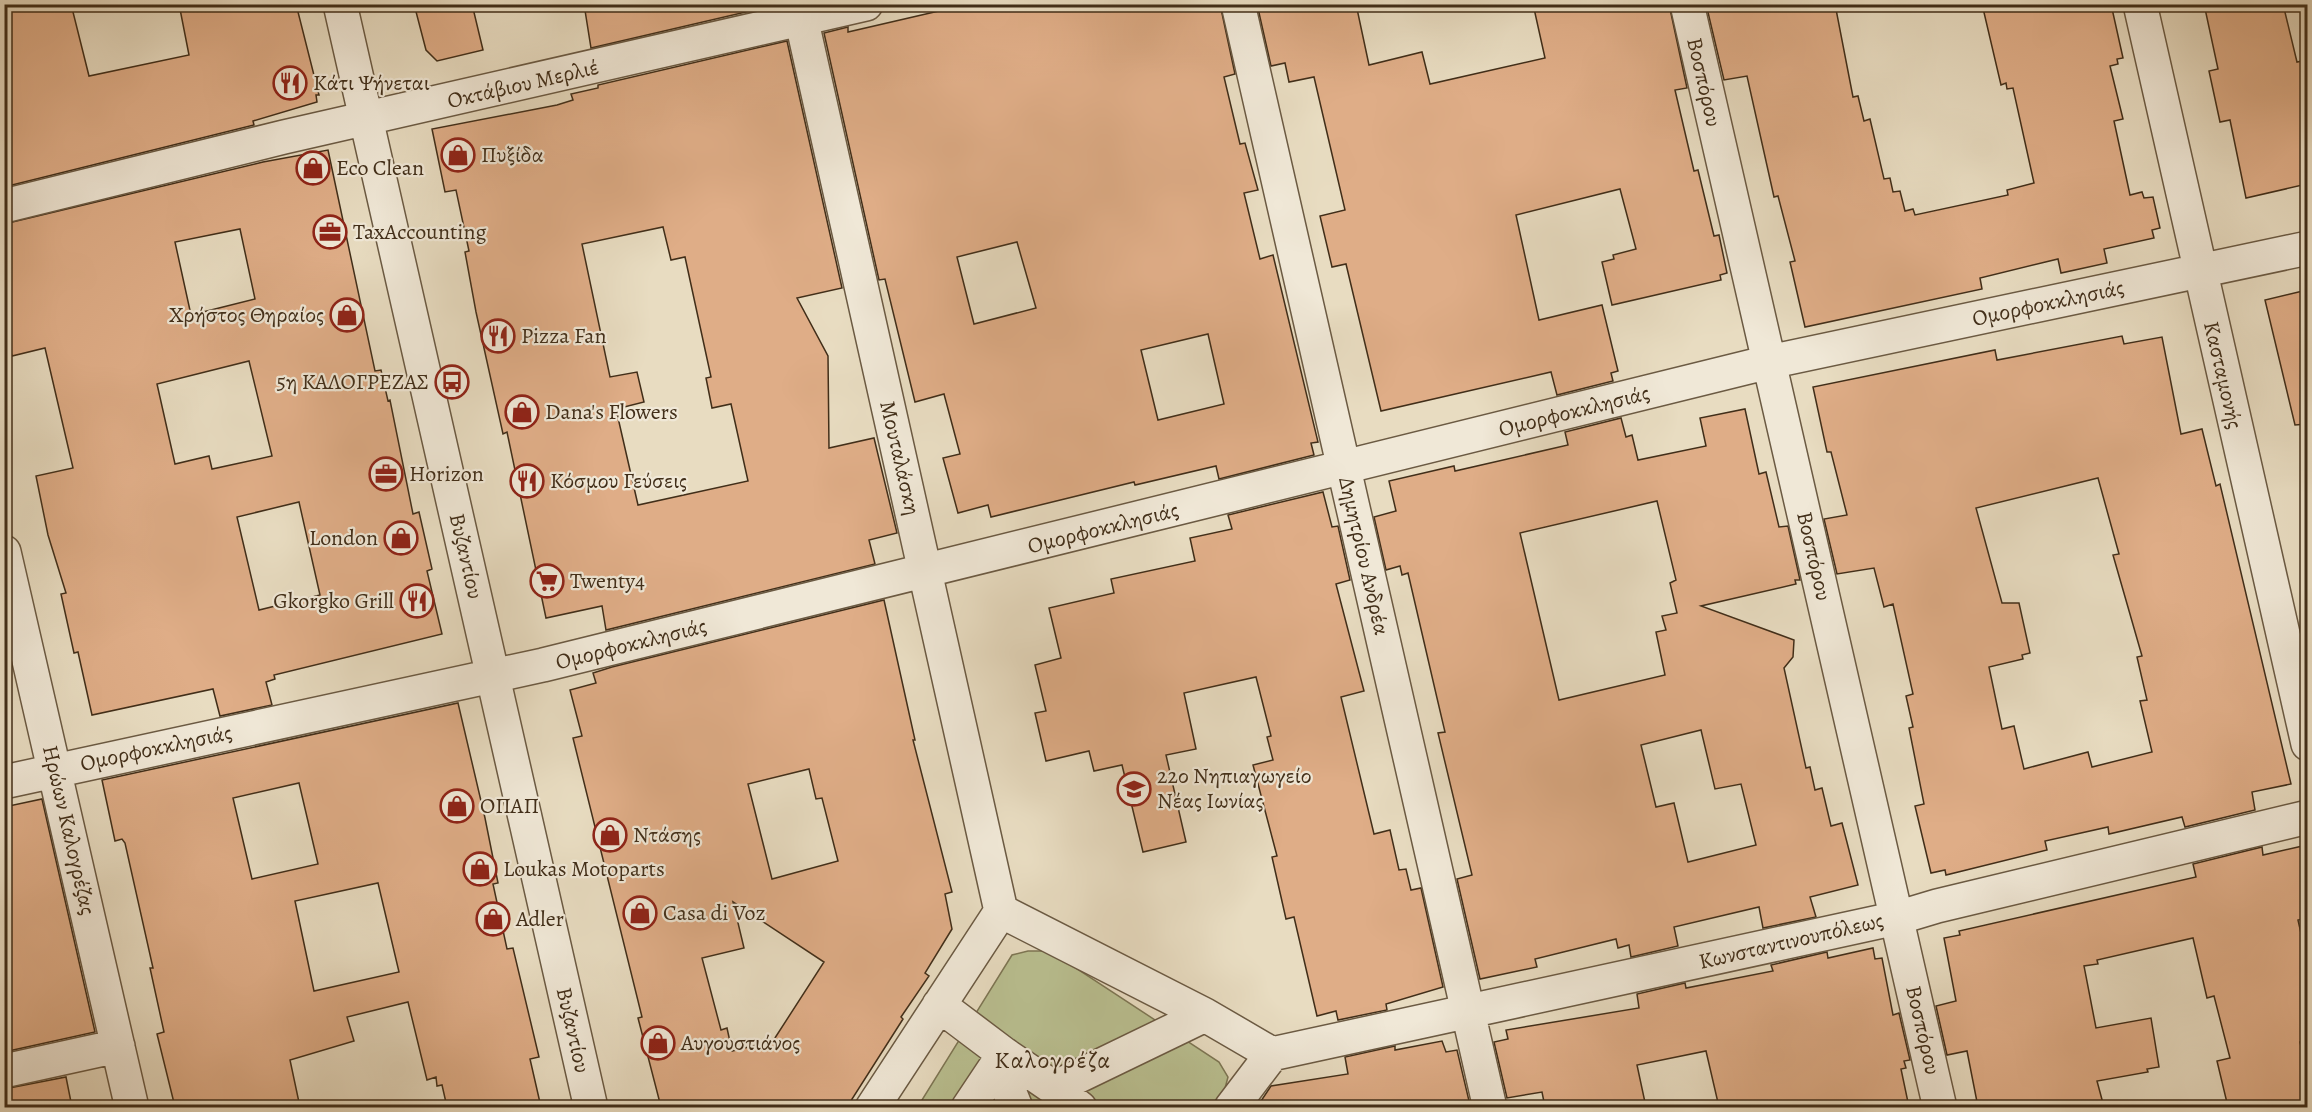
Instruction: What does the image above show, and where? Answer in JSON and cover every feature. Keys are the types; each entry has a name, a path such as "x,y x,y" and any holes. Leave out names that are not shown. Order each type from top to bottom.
{"street":[{"name":"Βυζαντίου","path":"340,4 591,1107"},
{"name":"Οκτάβιου Μερλιέ","path":"4,206 800,12 866,4"},
{"name":"Δημητρίου Ανδρέα","path":"1238,4 1490,1107"},
{"name":"Βοσπόρου","path":"1687,4 1941,1107"},
{"name":"Κασταμονής","path":"2140,4 2307,744"},
{"name":"Μουταλάσκη","path":"800,12 1001,911"},
{"name":"Ομορφοκκλησιάς","path":"4,782 55,769 446,688 925,572 1769,362 2307,248"},
{"name":"Ηρώων Καλογρέζας","path":"4,552 132,1107"},
{"name":"Κωνσταντινουπόλεως","path":"1272,1054 1897,918 1937,906 2307,817"},
{"path":"872,1107 1001,911 1068,942 1205,1015 1272,1054 1231,1107"},
{"path":"939,1005 1001,1059 1053,1088 1080,1107"},
{"path":"1053,1088 1205,1015"},
{"path":"4,1071 118,1046"},
{"path":"968,1107 1001,1059"},
{"path":"1001,1059 1016,1107"}],"green space":[{"path":"1028,951 1050,951 1219,1062 1228,1077 1224,1092 1213,1107 917,1108 1012,955"}],"building":[{"path":"4,4 71,4 89,76 189,55 179,4 296,4 319,95 316,95 317,102 253,121 254,125 4,187"},
{"path":"414,4 472,4 483,50 437,61 426,50"},
{"path":"584,4 780,4 591,48"},
{"path":"969,4 1220,4 1235,74 1224,77 1240,144 1245,143 1258,190 1244,193 1260,259 1273,255 1318,442 1311,443 1314,455 1219,479 1216,466 1135,485 1134,482 991,517 988,505 958,513 943,458 960,454 944,394 915,402 885,279 879,280 824,33 848,27 848,32","holes":["1017,242 1036,308 974,324 957,257","1208,334 1224,404 1158,420 1141,350"]},
{"path":"1257,4 1356,4 1369,65 1422,52 1430,84 1545,58 1533,4 1669,4 1687,88 1675,90 1694,171 1698,170 1714,236 1719,235 1727,273 1720,275 1721,280 1612,305 1602,262 1614,259 1613,255 1636,249 1620,189 1516,215 1539,320 1602,305 1618,371 1611,373 1613,381 1557,395 1551,372 1381,411 1346,264 1332,267 1320,216 1345,210 1314,77 1289,82 1285,63 1271,66"},
{"path":"1706,4 1835,4 1853,97 1858,96 1864,121 1870,119 1884,179 1890,178 1893,192 1900,191 1905,211 1913,209 1915,215 2008,195 2007,190 2034,183 2013,88 2007,89 2006,83 2001,85 1982,4 2111,4 2123,58 2117,59 2118,64 2110,66 2123,119 2114,121 2130,195 2142,192 2144,198 2153,197 2160,228 2152,230 2154,238 2104,249 2107,263 2061,273 2058,259 1980,278 1982,289 1805,327 1790,262 1795,261 1778,196 1774,197 1747,76 1724,80"},
{"path":"2204,4 2283,4 2297,62 2307,60 2307,184 2246,198 2230,120 2220,122 2209,71 2218,69"},
{"path":"787,41 842,288 797,298 828,356 829,448 874,438 897,533 869,540 875,564 606,630 602,606 546,618 507,432 503,434 476,312 465,252 469,251 456,190 445,192 432,129 557,105 573,100 571,94 598,88 598,85","holes":["663,227 671,260 685,257 711,377 706,378 712,408 731,404 748,481 638,505 616,409 644,402 637,372 610,377 582,244"]},
{"path":"328,150 375,371 381,370 388,401 390,400 413,514 419,512 432,569 427,571 442,634 274,675 275,679 266,682 272,705 220,716 213,689 92,715 78,652 74,653 61,594 66,593 48,535 36,476 73,468 45,348 12,356 4,327 4,224 263,162","holes":["240,229 255,299 191,315 175,242","249,361 272,456 212,469 209,456 175,464 157,384","299,502 320,595 259,610 237,517"]},
{"path":"2307,290 2307,424 2295,425 2265,300"},
{"path":"2122,336 2124,344 2162,337 2181,434 2202,429 2216,486 2220,484 2291,784 2252,792 2255,810 2185,827 2182,817 2109,834 2108,827 2045,841 2047,850 1946,875 1945,870 1931,873 1915,806 1924,804 1909,728 1913,727 1906,696 1913,694 1893,604 1884,607 1874,568 1837,574 1824,519 1847,515 1831,452 1827,452 1813,387 1995,350 1997,360","holes":["2098,478 2119,554 2113,555 2142,656 2137,657 2147,700 2140,701 2152,752 2092,767 2088,752 2024,769 2014,726 2002,729 1989,667 2023,659 2022,655 2030,653 2019,603 2002,603 1976,508"]},
{"path":"1745,409 1759,474 1766,472 1779,527 1788,526 1800,580 1795,580 1796,584 1701,606 1794,640 1793,657 1784,668 1806,768 1810,767 1815,790 1822,788 1831,826 1842,823 1858,885 1810,897 1816,917 1763,928 1759,907 1674,927 1678,946 1631,957 1629,945 1618,948 1616,939 1535,959 1537,967 1480,979 1457,879 1472,875 1438,733 1445,732 1408,573 1402,575 1400,566 1386,570 1374,517 1396,511 1389,481 1454,466 1455,471 1568,445 1565,432 1621,418 1626,437 1632,435 1638,460 1706,446 1700,418","holes":["1657,501 1676,580 1670,583 1677,613 1662,616 1666,630 1656,632 1665,675 1559,700 1520,533","1701,730 1715,789 1741,784 1756,845 1688,862 1674,803 1656,807 1641,745"]},
{"path":"1323,492 1332,527 1338,526 1350,580 1336,584 1364,691 1341,697 1374,834 1390,830 1399,870 1406,869 1411,890 1421,888 1443,987 1386,1004 1387,1010 1338,1020 1336,1011 1317,1016 1294,917 1286,919 1272,857 1277,856 1253,765 1273,760 1267,737 1271,736 1256,677 1184,693 1196,749 1166,755 1186,842 1143,852 1122,765 1094,771 1089,751 1046,761 1035,713 1046,711 1035,665 1061,658 1049,608 1114,593 1111,579 1195,561 1190,538 1232,529 1228,515"},
{"path":"884,600 915,740 913,740 952,892 945,894 952,929 925,973 929,976 901,1017 903,1019 847,1107 661,1107 638,1018 642,1017 573,738 582,736 570,690 596,683 593,673","holes":["809,769 816,799 822,798 838,861 772,879 748,784","733,902 824,962 773,1041 732,1051 727,1028 721,1030 702,958 744,948"]},
{"path":"458,703 498,883 493,884 507,949 513,948 539,1057 530,1059 541,1107 447,1107 442,1085 437,1086 436,1077 427,1080 408,1002 347,1017 354,1041 290,1060 300,1107 175,1107 157,1034 164,1032 150,968 153,968 125,843 122,839 115,841 102,780","holes":["299,783 318,864 252,879 233,798","378,883 399,972 314,991 295,901"]},
{"path":"42,799 95,1032 4,1052 4,807"},
{"path":"2307,845 2307,918 2298,920 2307,960 2307,1040 2300,1042 2307,1075 2307,1107 2228,1107 2217,1061 2230,1058 2214,996 2207,998 2193,938 2097,960 2098,964 2084,966 2096,1028 2151,1018 2159,1067 2147,1069 2148,1072 2097,1081 2104,1107 1978,1107 1967,1051 1947,1055 1936,1006 1956,1001 1944,938 1960,935 1959,931 2196,877 2193,864 2262,847 2263,855"},
{"path":"1873,948 1875,959 1882,958 1893,1015 1899,1013 1910,1060 1904,1061 1906,1068 1901,1069 1909,1107 1719,1107 1706,1051 1637,1065 1646,1107 1545,1107 1542,1092 1507,1098 1494,1042 1508,1039 1506,1030 1639,1008 1637,994 1685,983 1686,988 1773,971 1771,965 1827,952 1828,958"},
{"path":"1442,1041 1446,1052 1457,1050 1470,1105 1455,1107 1257,1107 1271,1086 1348,1074 1345,1057 1395,1046 1395,1050"},
{"path":"66,1077 72,1107 4,1107 4,1089"}],"place":[{"name":"Κάτι Ψήνεται","path":"290,83"},
{"name":"Πυξίδα","path":"458,155"},
{"name":"Eco Clean","path":"313,168"},
{"name":"TaxAccounting","path":"330,232"},
{"name":"Χρήστος Θηραίος","path":"347,315"},
{"name":"Pizza Fan","path":"498,336"},
{"name":"5η ΚΑΛΟΓΡΕΖΑΣ","path":"452,382"},
{"name":"Dana's Flowers","path":"522,412"},
{"name":"Horizon","path":"386,474"},
{"name":"Κόσμου Γεύσεις","path":"527,481"},
{"name":"London","path":"401,538"},
{"name":"Twenty4","path":"547,581"},
{"name":"Gkorgko Grill","path":"417,601"},
{"name":"22ο Νηπιαγωγείο Νέας Ιωνίας","path":"1134,789"},
{"name":"ΟΠΑΠ","path":"457,806"},
{"name":"Ντάσης","path":"610,835"},
{"name":"Loukas Motoparts","path":"480,869"},
{"name":"Casa di Voz","path":"640,913"},
{"name":"Adler","path":"493,919"},
{"name":"Αυγουστιάνος","path":"658,1043"}],"district":[{"name":"Καλογρέζα","path":"1053,1060"}]}
